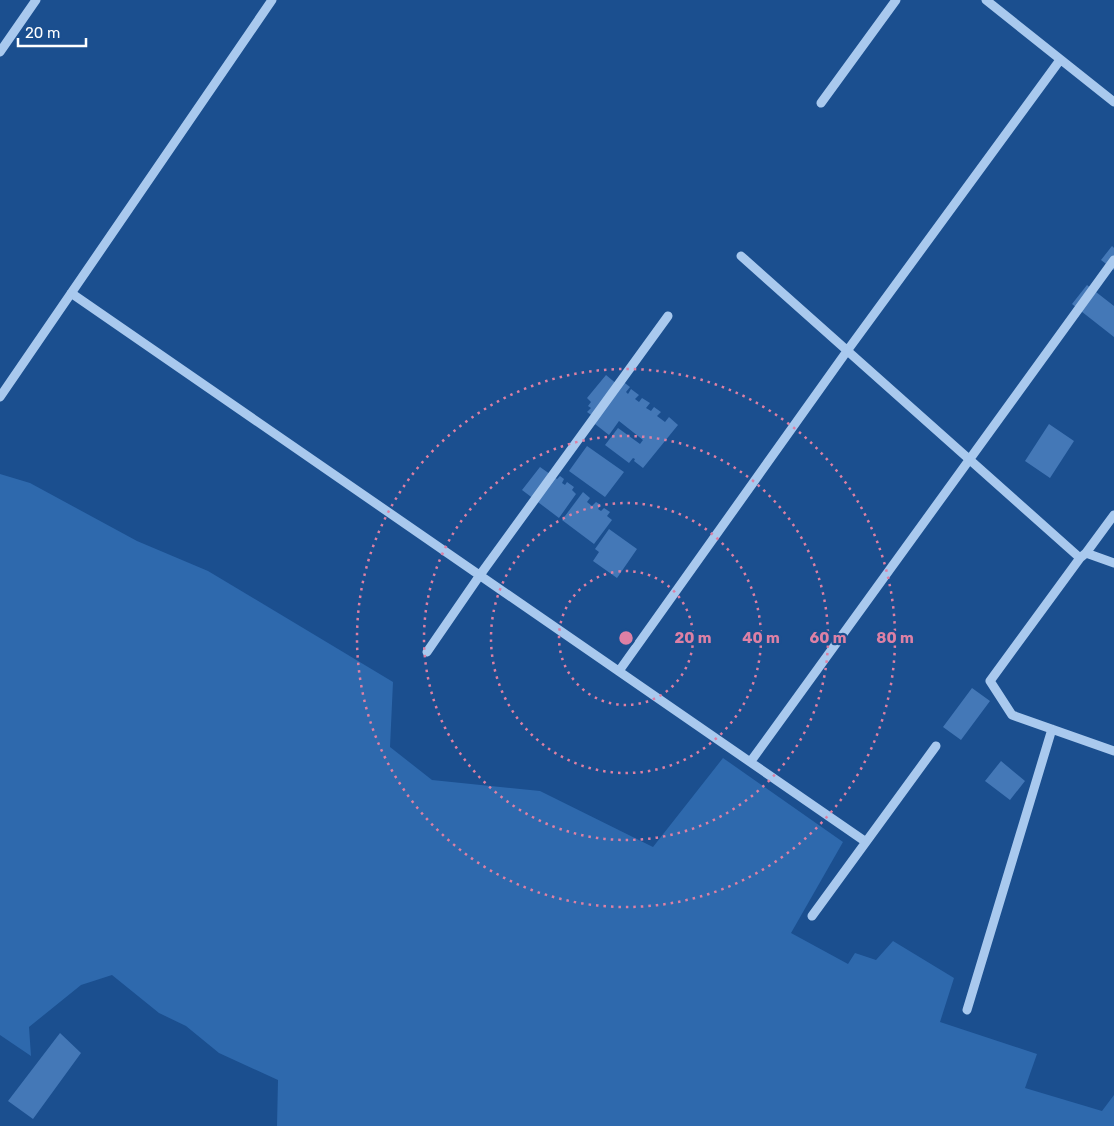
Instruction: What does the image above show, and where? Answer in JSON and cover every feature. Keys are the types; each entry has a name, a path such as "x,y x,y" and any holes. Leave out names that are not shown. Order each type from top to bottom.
{"street":[{"path":"0,52 36,0"},
{"path":"0,397 272,0"},
{"path":"821,103 896,0"},
{"path":"986,0 1114,102"},
{"path":"619,671 847,351 1060,60"},
{"path":"741,256 969,460 1083,556 1114,563"},
{"path":"751,761 1114,260"},
{"path":"71,293 866,842"},
{"path":"427,652 480,575 668,316"},
{"path":"1114,515 990,680 1012,715 1114,752"},
{"path":"967,1010 1052,730"},
{"path":"812,916 936,746"}],"shaded area":[{"path":"0,474 30,483 137,541 208,571 393,682 390,747 432,780 540,791 653,847 723,758 843,842 791,933 848,964 855,953 876,960 893,941 954,978 940,1022 1037,1054 1025,1088 1102,1111 1114,1095 1114,1126 277,1126 278,1080 219,1053 186,1026 159,1013 112,975 81,985 29,1027 31,1056 0,1035"}],"building":[{"path":"1112,246 1114,248 1114,270 1101,260"},
{"path":"1087,285 1114,306 1114,337 1072,304"},
{"path":"606,375 618,385 621,380 630,387 626,392 628,394 631,389 639,395 635,399 639,402 642,398 650,403 646,408 651,411 654,407 661,412 657,416 665,422 669,417 678,425 643,468 634,461 635,459 633,458 629,463 605,445 618,428 640,444 643,440 619,421 609,435 595,424 597,419 587,412 591,408 588,406 591,402 587,398"},
{"path":"1049,424 1074,441 1050,478 1025,461"},
{"path":"587,446 624,472 605,497 569,471"},
{"path":"540,467 557,479 560,476 564,479 562,483 565,485 567,482 574,487 572,490 576,494 559,518 522,490"},
{"path":"583,492 590,498 587,502 592,506 596,502 601,505 598,509 601,511 604,508 610,512 607,516 612,520 594,544 562,520"},
{"path":"609,529 637,549 617,578 593,561 599,552 595,549"},
{"path":"972,688 990,701 961,740 943,727"},
{"path":"1001,761 1025,781 1010,800 985,781"},
{"path":"60,1033 81,1053 33,1119 8,1101"}]}
